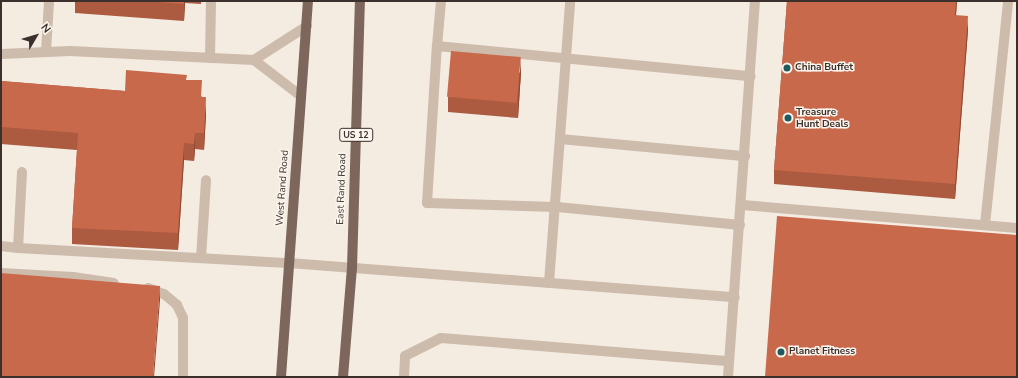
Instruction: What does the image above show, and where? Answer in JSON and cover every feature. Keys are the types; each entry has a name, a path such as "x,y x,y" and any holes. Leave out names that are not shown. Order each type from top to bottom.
{"main road":[{"name":"West Rand Road","path":"281,377 308,1"},
{"name":"East Rand Road","path":"343,377 352,268 360,1"}],"lane":[{"path":"46,52 49,1"},
{"path":"210,58 211,1"},
{"path":"441,1 427,203 555,207 740,225"},
{"path":"549,283 570,1"},
{"path":"728,377 751,76 755,1 751,1"},
{"path":"985,225 1008,1"},
{"path":"254,60 307,26"},
{"path":"437,46 751,76"},
{"path":"1,54 70,51 254,60 301,96"},
{"path":"560,139 745,156"},
{"path":"18,248 22,172"},
{"path":"201,258 206,180"},
{"path":"742,205 1017,228"},
{"path":"1,246 289,263 735,297"},
{"path":"1,273 73,277 126,284"},
{"path":"141,286 164,294 177,305 183,318 183,377"},
{"path":"404,377 405,356 441,338 729,361"}],"building":[{"path":"142,1 184,1 184,4"},
{"path":"787,1 956,1 955,15 968,16 955,184 774,170"},
{"path":"451,51 521,57 517,103 447,97"},
{"path":"126,70 187,75 186,80 202,80 201,97 206,97 204,133 195,133 194,144 184,143 178,233 72,228 78,133 1,127 1,81 125,91"},
{"path":"777,216 1017,235 1017,377 765,377"},
{"path":"1,273 160,286 153,377 1,377"}],"place":[{"name":"China Buffet","path":"787,68"},
{"name":"Treasure Hunt Deals","path":"788,118"},
{"name":"Planet Fitness","path":"781,352"}]}
